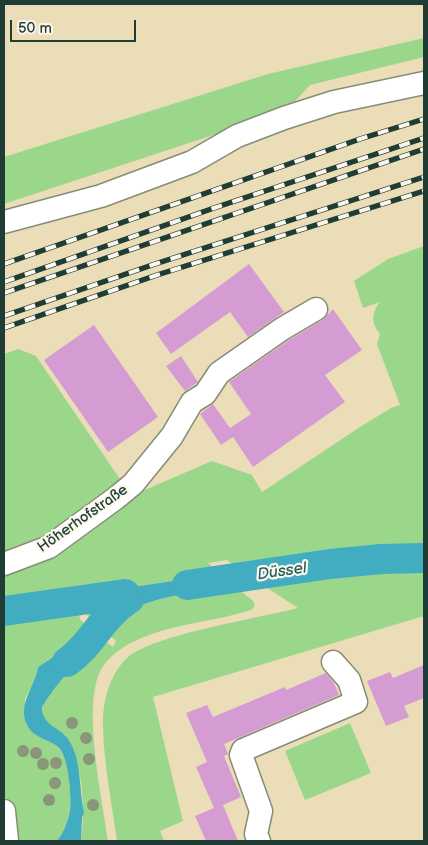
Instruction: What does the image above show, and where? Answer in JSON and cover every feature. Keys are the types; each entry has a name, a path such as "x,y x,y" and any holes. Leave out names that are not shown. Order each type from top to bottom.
{"street":[{"path":"4,222 102,196 192,162 237,136 284,118 334,102 424,83"},
{"name":"Höherhofstraße","path":"4,564 49,546 116,498 133,484 172,436 192,402 205,394 218,373 282,329 316,309"},
{"path":"259,841 256,834 261,812 241,755 243,750 356,702 349,680 333,662"},
{"path":"4,811 7,841"}],"green space":[{"path":"424,38 424,57 310,85 286,111 4,204 4,157 268,74"},
{"path":"424,246 424,556 404,555 240,570 227,560 208,563 221,574 91,593 84,592 83,586 4,598 4,354 18,349 36,356 122,482 126,498 212,461 252,475 262,492 360,427 391,408 400,405 377,344 380,334 373,318 380,302 363,308 354,281 388,259"},
{"path":"395,565 424,565 424,616 153,697 183,821 160,831 164,841 117,841 108,785 103,719 105,699 111,681 127,658 158,642 207,628 298,608 258,582"},
{"path":"236,587 253,601 255,606 251,610 157,632 122,648 104,665 97,680 93,701 93,724 98,776 108,841 81,841 83,802 76,760 65,737 44,719 42,707 67,671 100,637 113,647 116,641 104,631 133,609 149,602 183,594"},
{"path":"119,601 93,621 87,615 85,606"},
{"path":"78,607 80,619 88,628 64,650 38,667 35,679 25,699 27,726 56,745 65,760 69,777 70,796 68,817 64,830 57,841 10,841 4,787 4,617"},
{"path":"350,723 371,773 305,800 285,751"}],"water":[{"path":"221,574 236,587 183,594 149,602 133,609 104,631 93,621 118,601 85,606 84,592 91,593"},
{"path":"76,594 78,607 4,617 4,606"},
{"path":"88,628 100,637 76,662 42,707 45,719 66,737 74,750 77,759 84,812 81,841 57,841 62,834 70,810 70,787 67,767 58,747 37,736 27,725 24,717 25,703 38,667 64,650"}],"building":[{"path":"249,264 284,312 248,337 230,312 171,354 156,333"},
{"path":"333,309 362,350 325,375 345,402 253,467 233,437 221,445 200,414 213,404 230,428 251,414 229,382 289,340 323,320"},
{"path":"94,325 158,417 108,452 44,360"},
{"path":"181,356 198,382 185,391 166,366"},
{"path":"424,665 424,698 404,706 409,717 386,726 367,681 390,672 393,678"},
{"path":"326,673 334,683 339,695 224,744 228,754 224,756 241,797 223,805 238,841 206,841 195,816 214,808 196,767 207,762 186,713 207,705 213,717 285,687 286,690"}],"waterway":[{"name":"Düssel","path":"187,585 330,564 381,559 424,558"},
{"path":"4,611 125,594"},
{"path":"67,662 83,648 111,614 129,599"}],"railway":[{"path":"4,264 360,139 424,119"},
{"path":"4,282 214,208 424,138"},
{"path":"4,293 424,149"},
{"path":"4,316 155,264 424,177"},
{"path":"4,328 157,275 424,191"}]}
